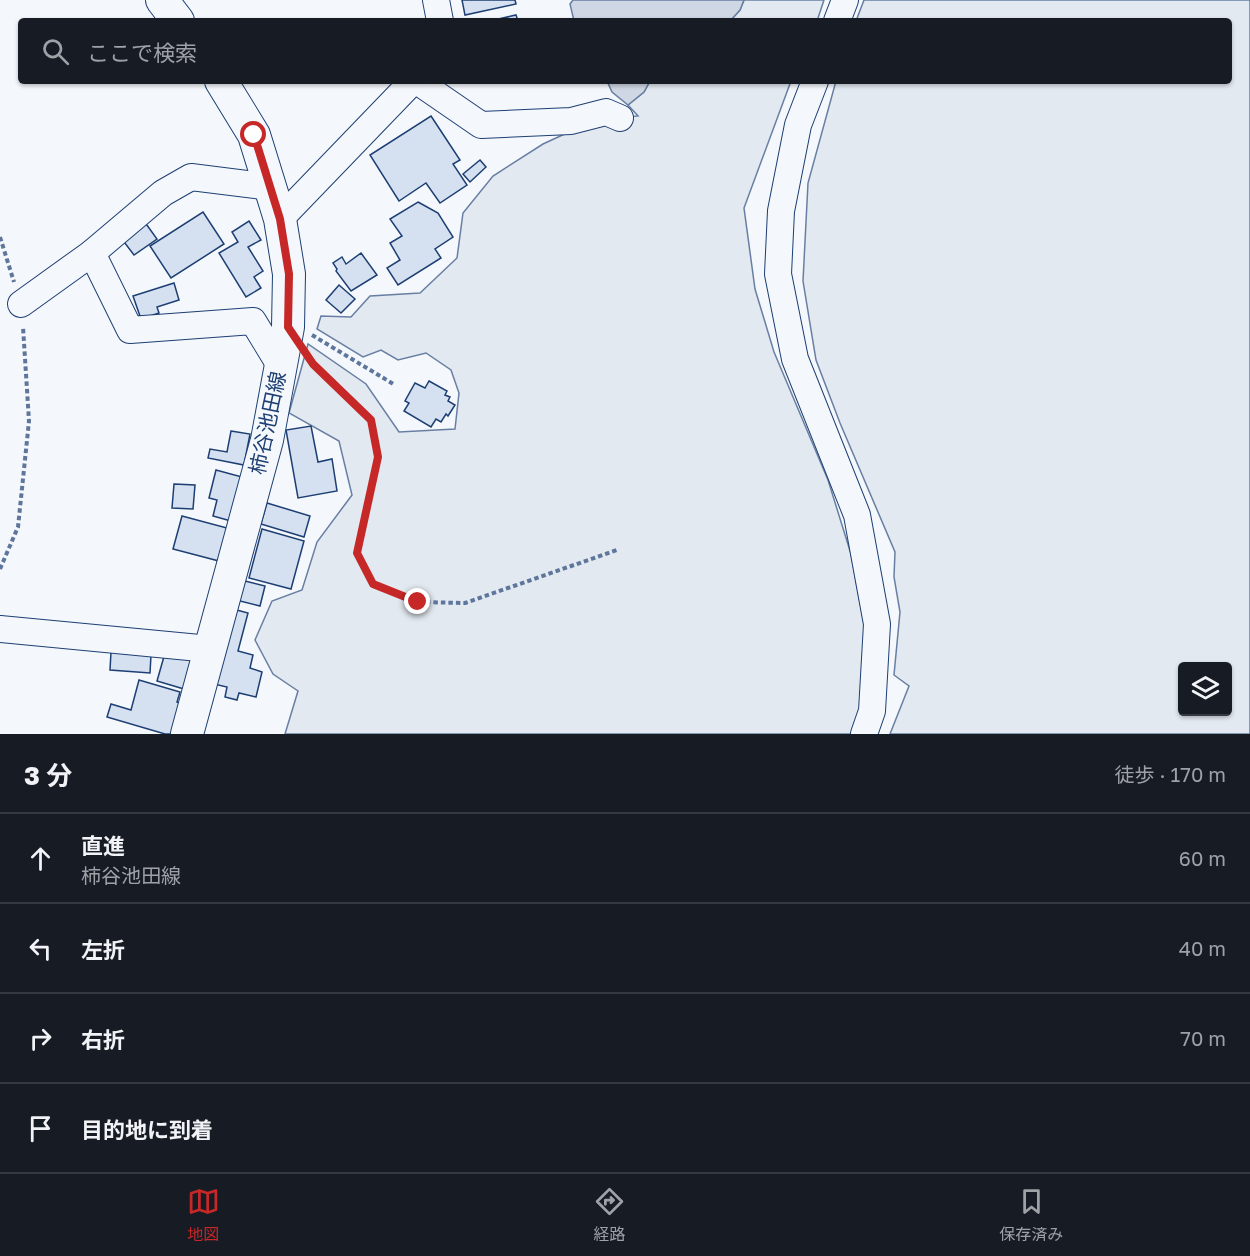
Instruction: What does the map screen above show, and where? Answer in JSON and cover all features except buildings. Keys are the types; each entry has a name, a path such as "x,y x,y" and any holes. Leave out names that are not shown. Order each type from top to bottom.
{"main road":[{"path":"162,0 176,18"},
{"name":"柿谷池田線","path":"187,734 267,440 288,324 289,274 280,219 254,135 223,84"}],"street":[{"path":"436,0 439,18"},
{"path":"838,18 844,0"},
{"path":"280,219 412,84"},
{"path":"420,84 481,125 571,121 606,112 620,118"},
{"path":"814,84 798,125 781,212 778,274 795,359 857,515 877,624 872,711 864,734"},
{"path":"21,304 92,253 163,193 191,177 270,187"},
{"path":"92,253 130,330 254,321 281,367"},
{"path":"0,629 210,649"}],"path":[{"path":"0,237 21,304 29,421 18,527 0,569"},
{"path":"288,324 395,385"},
{"path":"288,324 313,364 371,420 378,457 357,553 373,584 418,602 465,603 617,550"}],"shaded area":[{"path":"573,0 744,0 740,10 733,18 573,18 570,4"},
{"path":"744,0 824,0 818,18 733,18 740,10"},
{"path":"864,0 1250,0 1250,734 890,734 909,686 894,675 900,612 894,577 895,552 816,360 803,281 808,183 835,84 1232,84 1232,18 857,18"},
{"path":"608,84 648,84 644,92 628,105 612,92"},
{"path":"648,84 790,84 744,208 755,289 774,352 828,480 851,554 866,634 861,708 851,734 285,734 298,691 273,674 255,640 272,601 302,590 317,542 352,495 339,441 289,413 308,344 366,384 399,432 455,429 459,393 451,370 426,353 398,360 381,350 363,357 317,329 321,316 351,317 370,296 420,293 457,258 463,213 493,176 543,144 595,120 638,116 628,105 644,92"}],"route":[{"path":"254,135 280,219 289,274 288,327 313,364 371,420 378,457 357,553 373,584 418,602"}]}
